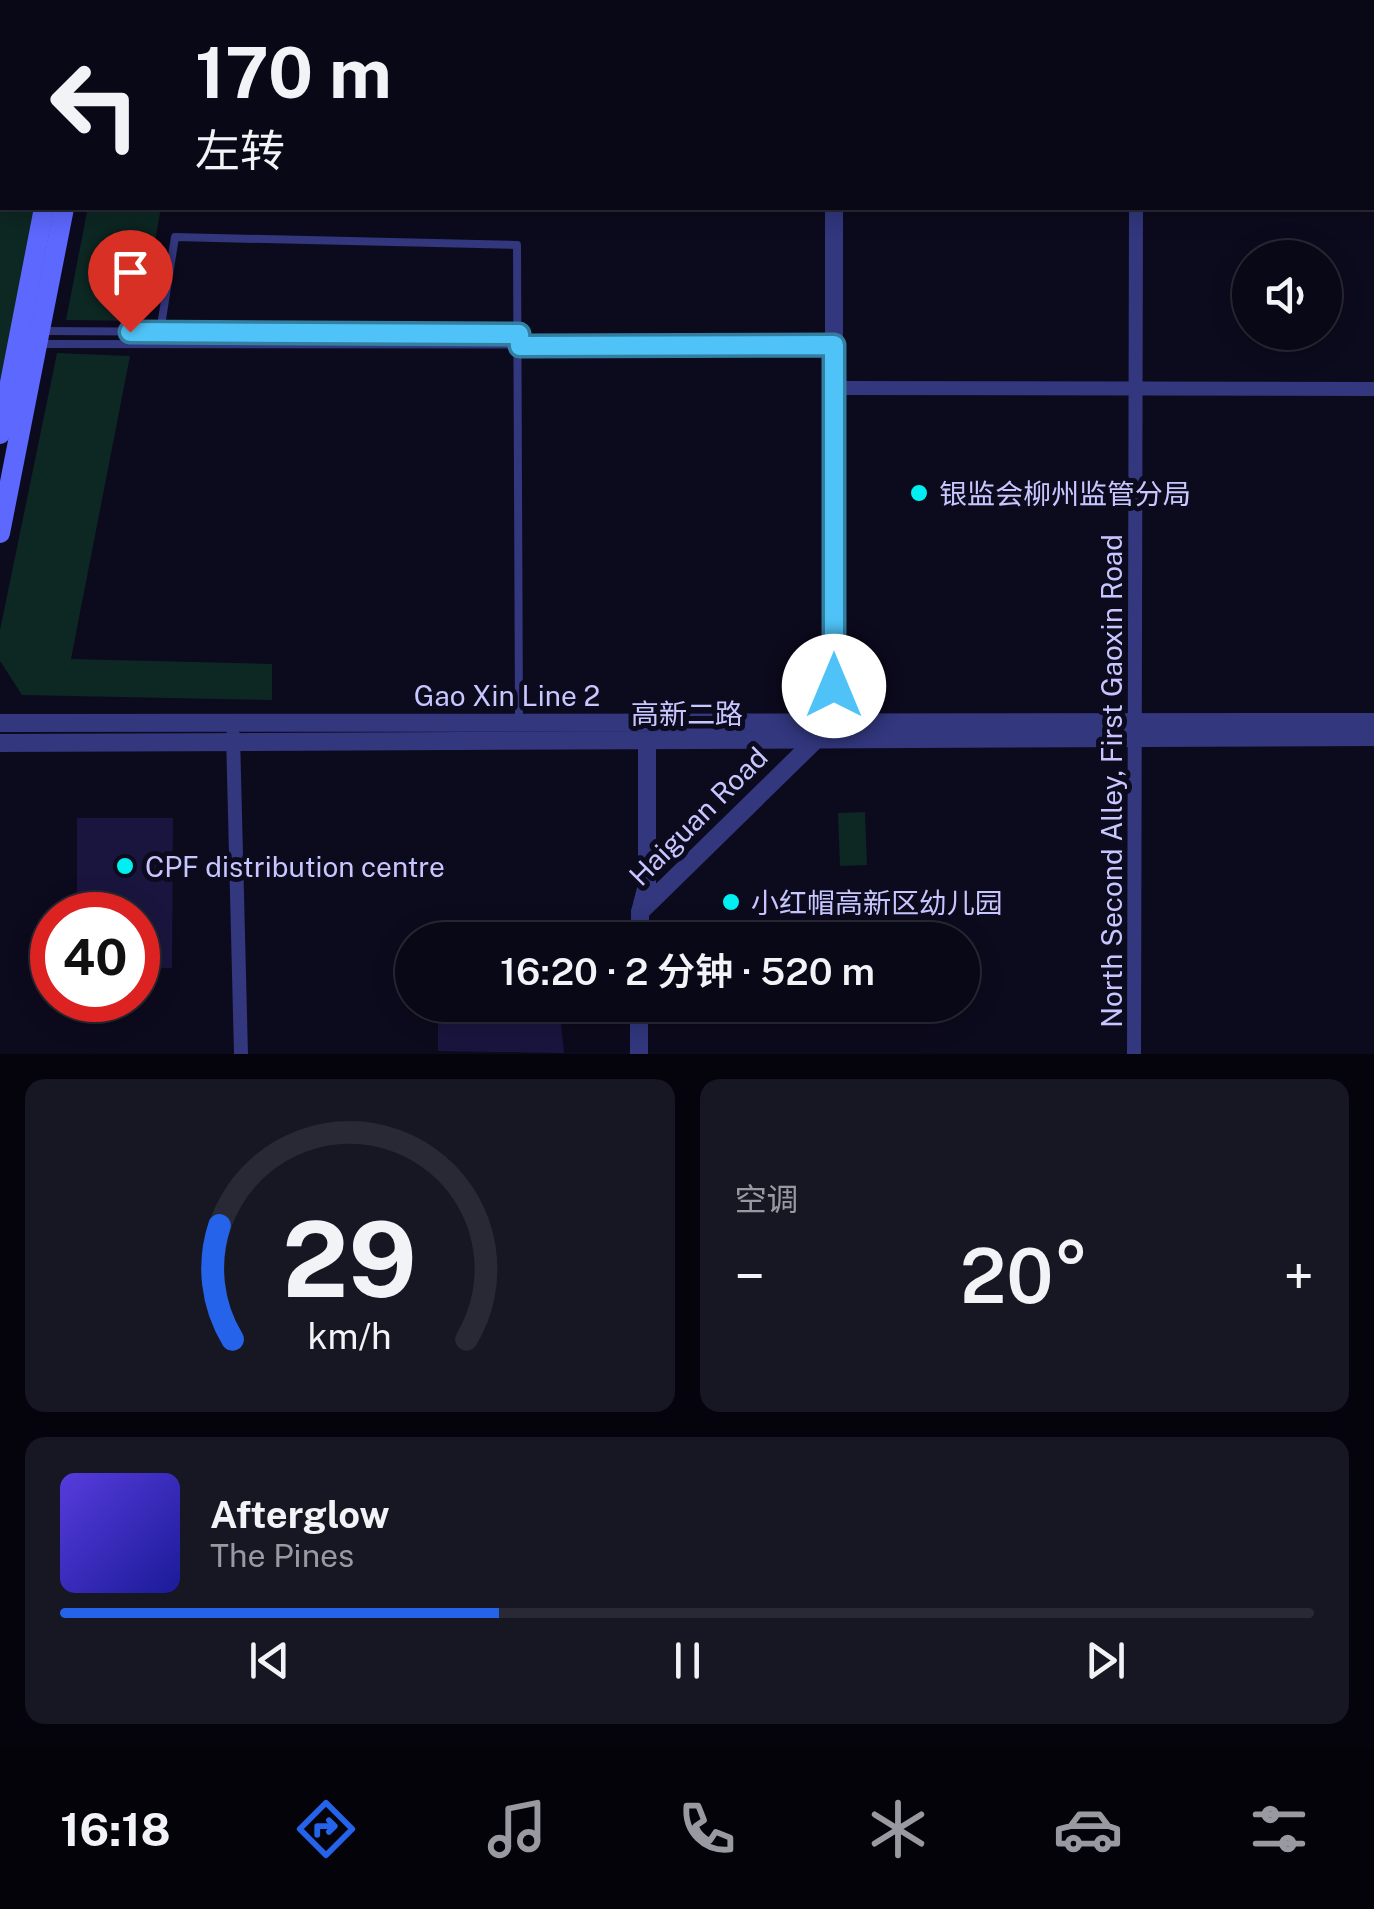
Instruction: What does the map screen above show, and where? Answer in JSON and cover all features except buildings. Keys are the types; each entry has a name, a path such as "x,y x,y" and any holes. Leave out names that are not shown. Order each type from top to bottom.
{"main road":[{"path":"0,434 44,210"},
{"path":"0,533 64,210"}],"street":[{"path":"834,210 834,722"},
{"name":"North Second Alley, First Gaoxin Road","path":"1134,1054 1136,210"},
{"path":"834,388 1374,390"},
{"name":"Gao Xin Line 2","path":"0,723 233,733 519,732 834,722 1136,730 1374,722"},
{"name":"Haiguan Road","path":"640,922 640,912 834,722"},
{"name":"高新二路","path":"519,732 641,740 814,740 1136,730 1374,738"},
{"path":"0,743 233,733 242,1054"},
{"path":"640,912 647,885 641,740"},
{"path":"639,1054 640,1022"}],"lane":[{"path":"160,332 176,238 516,245 520,346 519,732"},
{"path":"38,338 160,332 519,334"},
{"path":"38,338 520,346 834,345"}],"green space":[{"path":"0,210 44,210 0,434"},
{"path":"161,210 140,321 66,320 87,212"},
{"path":"57,353 130,356 71,659 272,664 272,700 22,695 0,661 0,630"},
{"path":"865,812 867,865 840,866 838,813"}],"place":[{"name":"银监会柳州监管分局","path":"919,493"},
{"name":"CPF distribution centre","path":"125,866"},
{"name":"小红帽高新区幼儿园","path":"731,902"}],"route":[{"path":"130,332 519,334 520,346 834,345 834,686"}]}
